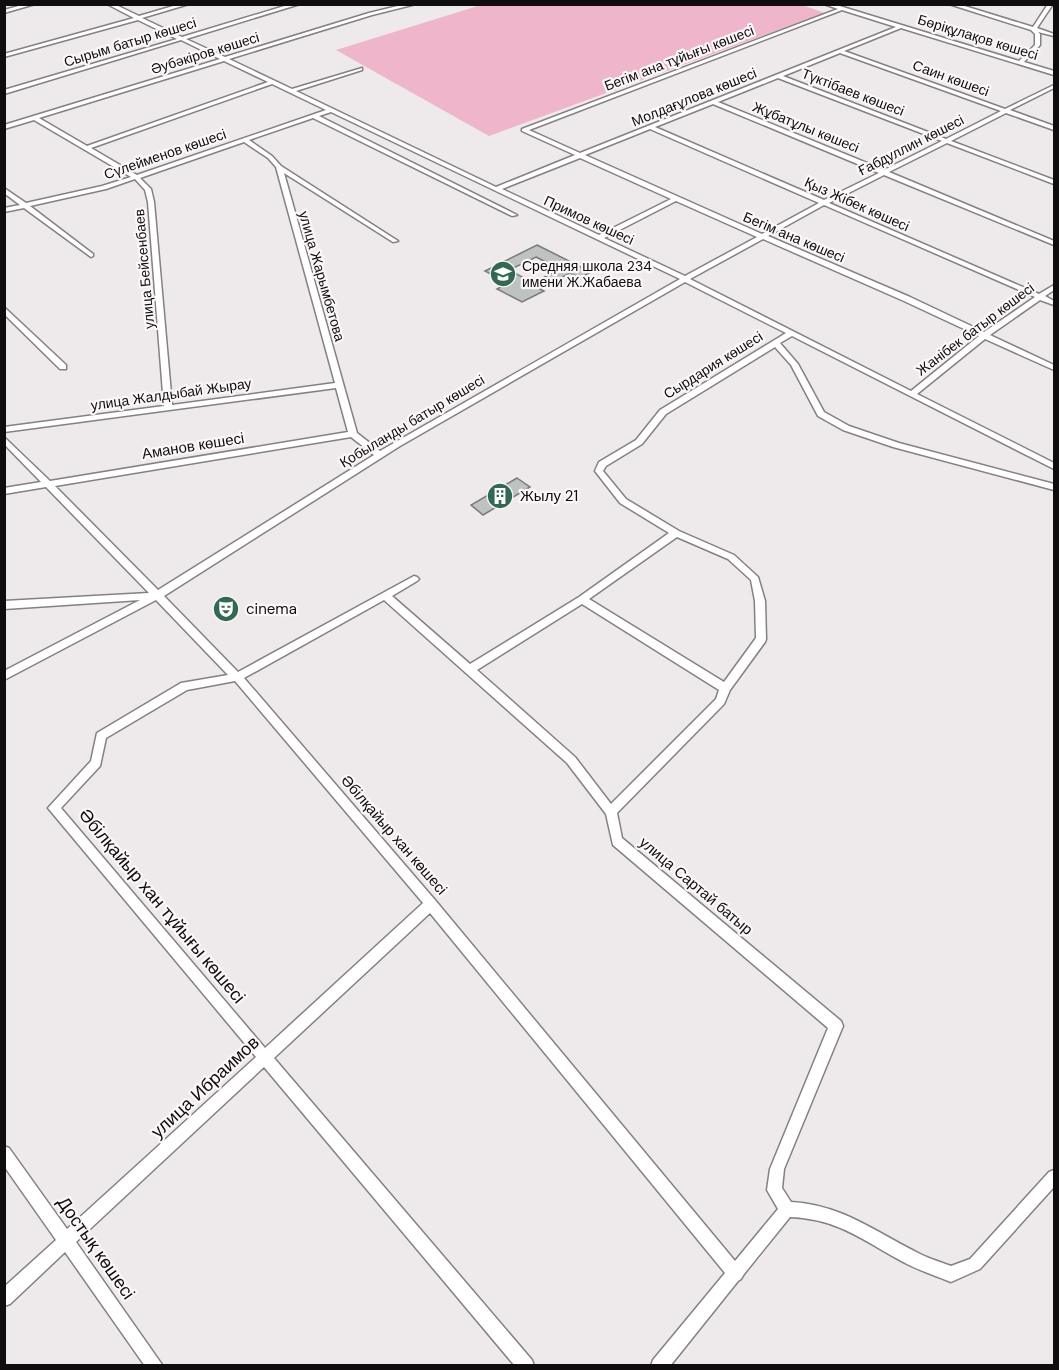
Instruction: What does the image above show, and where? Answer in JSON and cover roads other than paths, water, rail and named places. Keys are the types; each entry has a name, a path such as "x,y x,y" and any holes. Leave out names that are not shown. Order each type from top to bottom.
{"street":[{"path":"4,12 33,4"},
{"name":"Примов көшесі","path":"109,4 685,279 1054,466"},
{"path":"4,56 187,4"},
{"name":"Сырым батыр көшесі","path":"4,92 298,4"},
{"name":"Әубәкіров көшесі","path":"4,128 371,14 414,4"},
{"name":"Бөріқұлақов көшесі","path":"826,4 1054,73"},
{"path":"951,4 1054,35"},
{"path":"1033,30 1051,4"},
{"name":"Бегім ана тұйығы көшесі","path":"524,130 842,9"},
{"name":"Молдағұлова көшесі","path":"496,189 900,27"},
{"path":"1020,63 1037,45 1038,34 1033,30"},
{"name":"Саин көшесі","path":"839,51 1054,128"},
{"path":"291,91 360,69"},
{"name":"Түктібаев көшесі","path":"778,76 1054,182"},
{"path":"86,148 272,82"},
{"name":"Ғабдуллин көшесі","path":"685,279 824,202 1054,86"},
{"name":"Жұбатұлы көшесі","path":"714,102 1054,243"},
{"name":"Сүлейменов көшесі","path":"4,210 136,177 331,110"},
{"path":"314,116 514,215"},
{"name":"улица Бейсенбаев","path":"35,118 136,177 148,189 151,202 168,408"},
{"name":"Қыз Жібек көшесі","path":"650,127 1054,303"},
{"name":"Бегім ана көшесі","path":"524,130 761,237 907,299 1054,368"},
{"path":"245,140 270,157 279,167 395,241"},
{"name":"улица Жарымбетова","path":"279,167 353,434"},
{"path":"4,190 91,255"},
{"path":"599,238 676,199"},
{"name":"Қобыланды батыр көшесі","path":"4,676 158,595 379,455 685,279"},
{"name":"Жанібек батыр көшесі","path":"912,394 985,335 1054,286"},
{"path":"4,309 63,367"},
{"name":"Сырдария көшесі","path":"676,533 623,501 599,471 602,464 639,442 663,412 792,333"},
{"path":"776,343 794,364 821,414 846,428 896,446 1054,487"},
{"name":"улица Жалдыбай Жырау","path":"4,429 340,385"},
{"path":"353,434 379,455"},
{"name":"Аманов көшесі","path":"4,490 353,434"},
{"name":"Әбілқайыр хан көшесі","path":"4,439 237,677 431,904 736,1274"},
{"path":"469,670 582,598 676,533 731,557 755,579 760,601 761,639 725,688 720,701 611,812"},
{"name":"Әбілқайыр хан тұйығы көшесі","path":"414,579 237,677 185,686 101,736 96,763 54,808 526,1365"},
{"path":"4,605 158,595"},
{"name":"улица Сартай батыр","path":"385,595 571,760 611,812 617,841 836,1026 777,1169 774,1190 787,1209"},
{"path":"582,598 725,688"},
{"name":"улица Ибраимов","path":"4,1298 431,904"},
{"name":"Достық көшесі","path":"4,1153 68,1239 155,1365"},
{"path":"659,1365 736,1274 787,1209 812,1209 839,1217 910,1258 951,1274 975,1264 1054,1177"}],"place":[{"name":"Средняя школа 234 имени Ж.Жабаева","path":"503,274"},
{"name":"Жылу 21","path":"500,496"},
{"name":"cinema","path":"226,609"}]}
